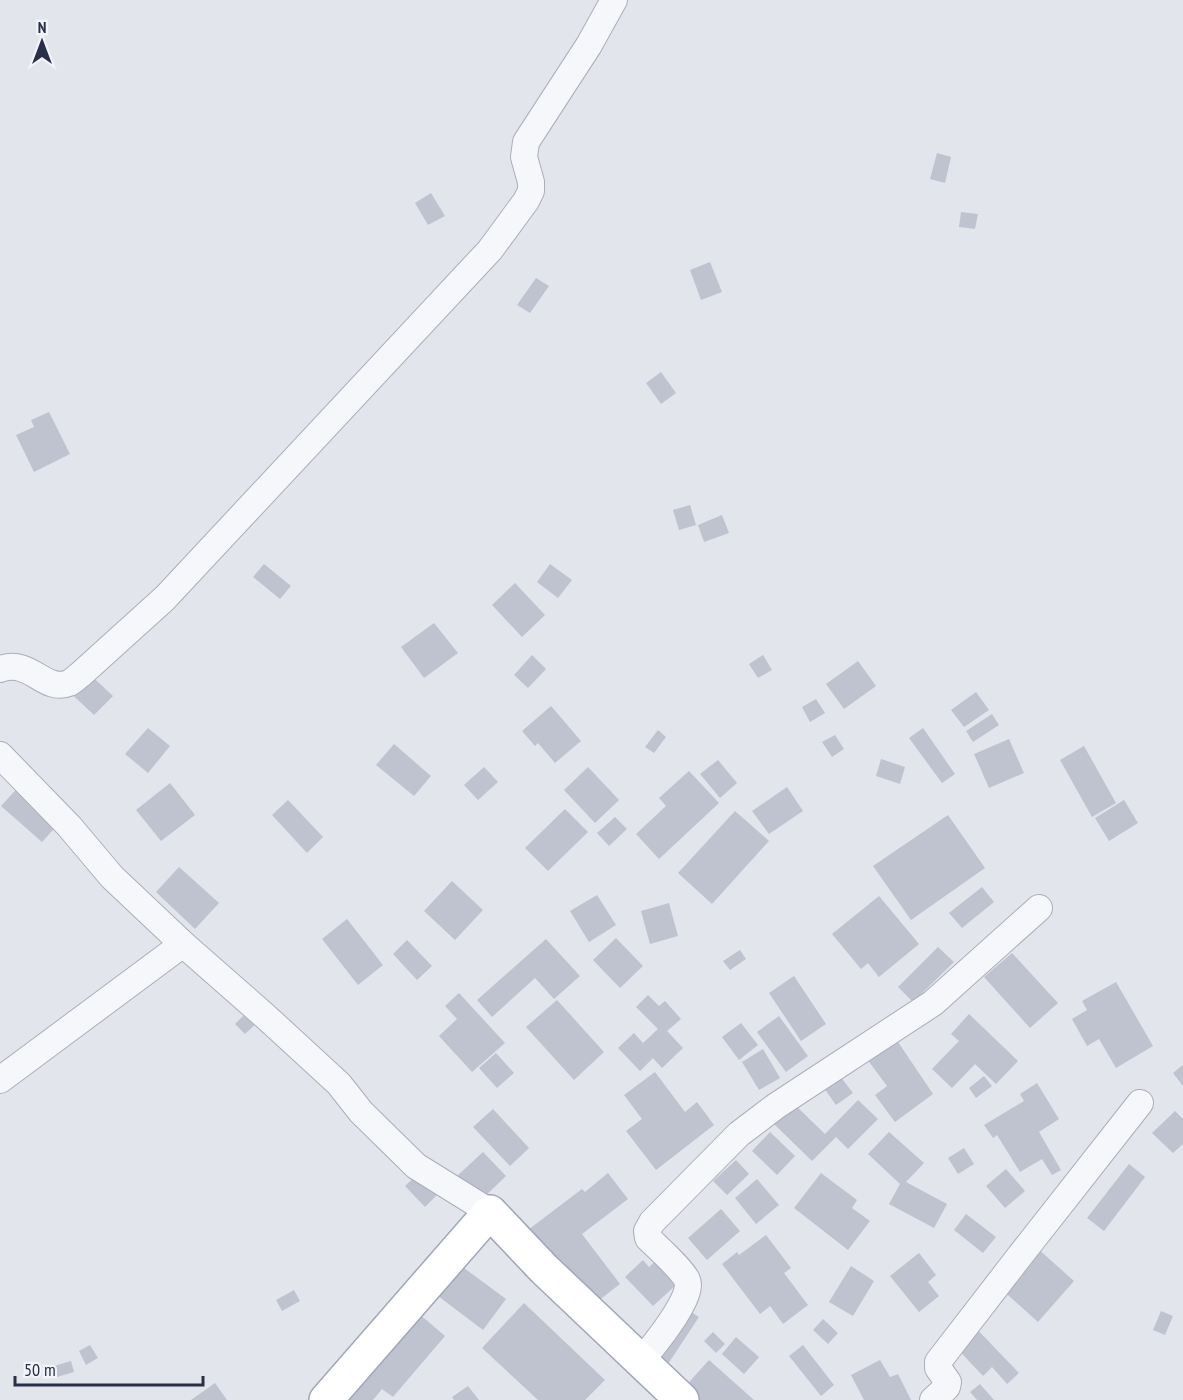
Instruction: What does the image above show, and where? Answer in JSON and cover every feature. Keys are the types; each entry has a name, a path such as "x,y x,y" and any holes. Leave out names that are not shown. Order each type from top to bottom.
{"main road":[{"path":"326,1400 490,1212 552,1277 682,1400"}],"street":[{"path":"0,669 19,666 54,685 68,683 81,674 165,598 386,364 490,250 526,201 531,191 531,182 524,157 526,142 589,45 614,0"},
{"path":"0,755 69,826 112,877 339,1084 361,1112 416,1166 490,1212"},
{"path":"642,1360 681,1306 689,1288 688,1280 648,1238 647,1231 652,1222 740,1134 776,1106 933,1003 1039,908"},
{"path":"0,1080 183,944"},
{"path":"933,1400 947,1387 948,1382 938,1368 938,1362 1140,1103"}],"building":[{"path":"937,153 951,157 945,183 930,179"},
{"path":"431,193 445,216 428,225 415,203"},
{"path":"961,212 978,214 975,229 959,227"},
{"path":"710,262 722,292 701,300 690,270"},
{"path":"536,278 549,286 530,313 517,305"},
{"path":"661,372 676,393 661,404 646,383"},
{"path":"49,412 70,454 34,472 16,435 34,427 31,420"},
{"path":"690,505 696,525 679,530 673,510"},
{"path":"722,515 729,533 704,542 698,525"},
{"path":"264,564 291,586 280,599 253,577"},
{"path":"550,564 572,580 558,598 537,582"},
{"path":"515,583 545,615 522,637 492,605"},
{"path":"434,623 458,653 424,678 401,647"},
{"path":"532,655 546,669 528,688 514,675"},
{"path":"763,655 772,670 758,678 749,664"},
{"path":"858,661 876,686 844,709 826,684"},
{"path":"83,668 113,696 94,715 64,687"},
{"path":"976,692 989,710 964,727 951,710"},
{"path":"816,699 825,713 810,722 802,707"},
{"path":"551,706 581,741 555,763 538,743 535,746 522,731"},
{"path":"992,714 999,725 973,742 966,731"},
{"path":"148,728 170,746 148,773 125,754"},
{"path":"923,728 955,774 942,783 909,738"},
{"path":"658,730 666,737 654,753 645,747"},
{"path":"835,735 844,749 832,757 822,742"},
{"path":"1009,739 1024,773 989,788 974,754"},
{"path":"394,744 431,776 414,796 376,765"},
{"path":"1084,746 1116,803 1092,817 1060,760"},
{"path":"881,759 905,767 900,784 876,776"},
{"path":"718,760 737,783 720,798 700,774"},
{"path":"484,767 498,782 478,800 464,785"},
{"path":"588,767 619,800 595,823 564,790"},
{"path":"689,771 719,803 659,859 636,834 666,806 659,798"},
{"path":"23,782 63,819 42,842 1,806"},
{"path":"170,783 195,815 161,841 136,810"},
{"path":"787,787 803,811 769,834 752,811"},
{"path":"288,800 323,837 307,853 272,815"},
{"path":"1124,800 1138,823 1109,841 1095,818"},
{"path":"565,809 588,832 548,871 525,848"},
{"path":"735,811 769,841 712,904 678,873"},
{"path":"948,815 985,868 911,920 873,866"},
{"path":"615,817 627,829 609,846 597,833"},
{"path":"179,867 219,903 195,929 156,892"},
{"path":"452,881 483,910 455,940 424,911"},
{"path":"982,887 994,902 962,928 949,913"},
{"path":"597,895 616,925 589,942 570,911"},
{"path":"879,896 919,944 879,977 868,963 861,969 832,934"},
{"path":"669,903 678,936 650,944 641,911"},
{"path":"347,919 383,965 358,985 322,939"},
{"path":"616,938 643,966 620,988 593,960"},
{"path":"546,939 580,976 554,999 535,978 492,1017 477,1000"},
{"path":"407,940 432,966 417,980 393,954"},
{"path":"938,947 954,962 913,1002 898,987"},
{"path":"740,950 746,959 730,970 723,961"},
{"path":"1012,953 1058,1003 1030,1028 984,977"},
{"path":"794,976 826,1024 801,1041 769,993"},
{"path":"1116,982 1153,1046 1116,1068 1099,1039 1087,1046 1072,1019 1087,1010 1082,1001"},
{"path":"459,993 505,1043 472,1072 439,1036 457,1019 445,1006"},
{"path":"648,995 659,1006 665,1001 681,1019 667,1031 683,1048 662,1068 653,1058 640,1071 618,1048 634,1033 643,1043 658,1029 636,1007"},
{"path":"557,1000 604,1052 574,1080 526,1027"},
{"path":"250,1009 260,1020 245,1034 235,1024"},
{"path":"969,1014 1018,1061 996,1084 975,1064 952,1088 932,1069 959,1041 951,1034"},
{"path":"779,1016 808,1056 786,1072 757,1032"},
{"path":"741,1023 758,1045 739,1060 722,1037"},
{"path":"896,1039 933,1094 895,1122 875,1095 887,1086 867,1059"},
{"path":"763,1049 780,1078 759,1090 742,1062"},
{"path":"496,1053 514,1073 497,1088 479,1068"},
{"path":"830,1063 853,1093 836,1105 814,1074"},
{"path":"1183,1065 1183,1086 1173,1073"},
{"path":"655,1072 685,1112 697,1102 714,1125 656,1170 626,1131 642,1119 624,1095"},
{"path":"984,1076 992,1086 976,1098 969,1088"},
{"path":"1037,1083 1059,1119 1039,1132 1061,1170 1052,1175 1042,1159 1020,1172 997,1135 993,1138 984,1125 1024,1101 1020,1094"},
{"path":"858,1100 878,1119 848,1149 836,1137 812,1161 774,1124 794,1104 825,1134"},
{"path":"493,1109 529,1148 510,1166 473,1127"},
{"path":"1175,1111 1183,1119 1183,1144 1173,1153 1152,1133"},
{"path":"770,1132 795,1156 777,1175 752,1151"},
{"path":"889,1132 924,1163 906,1182 947,1204 934,1228 889,1204 900,1184 868,1154"},
{"path":"964,1148 974,1164 958,1174 948,1158"},
{"path":"483,1152 506,1176 480,1201 456,1177"},
{"path":"736,1160 749,1174 727,1195 713,1181"},
{"path":"1129,1164 1145,1177 1104,1231 1087,1218"},
{"path":"1006,1169 1025,1191 1005,1208 986,1186"},
{"path":"420,1172 440,1192 425,1207 405,1186"},
{"path":"608,1173 628,1199 582,1234 620,1284 594,1304 524,1233 582,1189 585,1192"},
{"path":"821,1173 857,1200 852,1208 870,1221 848,1250 794,1208"},
{"path":"757,1179 779,1205 756,1224 735,1198"},
{"path":"721,1209 740,1231 707,1260 688,1238"},
{"path":"966,1214 996,1237 983,1253 954,1230"},
{"path":"766,1235 791,1268 784,1273 808,1305 783,1324 770,1306 760,1314 722,1264 737,1252 739,1255"},
{"path":"1037,1248 1074,1281 1038,1322 1000,1288"},
{"path":"668,1249 690,1272 653,1306 625,1277 643,1260 649,1267"},
{"path":"919,1253 936,1275 928,1282 939,1296 919,1312 890,1276"},
{"path":"460,1265 506,1299 483,1330 438,1296"},
{"path":"851,1266 874,1281 853,1316 829,1302"},
{"path":"294,1290 300,1301 282,1311 276,1300"},
{"path":"404,1301 445,1336 393,1397 382,1389 373,1400 325,1400"},
{"path":"524,1303 605,1380 585,1400 538,1400 482,1348"},
{"path":"679,1304 699,1317 666,1367 646,1353"},
{"path":"1161,1311 1173,1316 1165,1335 1153,1330"},
{"path":"823,1319 838,1333 828,1344 813,1330"},
{"path":"970,1322 1019,1373 1007,1384 992,1367 983,1376 950,1341"},
{"path":"713,1332 725,1344 716,1353 704,1341"},
{"path":"736,1337 759,1357 744,1374 722,1354"},
{"path":"90,1345 98,1358 86,1365 79,1351"},
{"path":"803,1345 834,1385 821,1396 789,1356"},
{"path":"709,1360 754,1400 696,1400 683,1389"},
{"path":"880,1360 890,1377 898,1374 911,1400 864,1400 851,1375"},
{"path":"71,1361 74,1372 57,1377 54,1366"},
{"path":"215,1383 227,1400 191,1400"},
{"path":"980,1384 994,1400 977,1400 970,1392"},
{"path":"468,1386 479,1400 454,1400 452,1397"}]}
